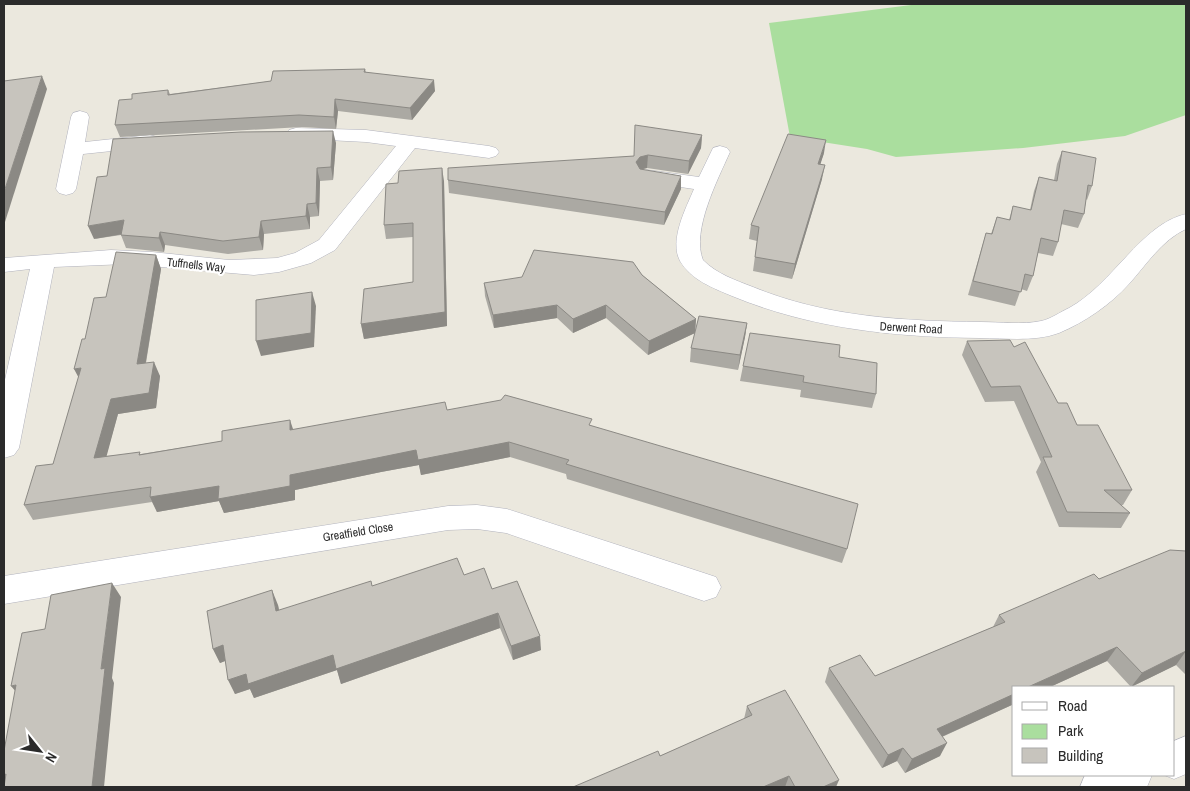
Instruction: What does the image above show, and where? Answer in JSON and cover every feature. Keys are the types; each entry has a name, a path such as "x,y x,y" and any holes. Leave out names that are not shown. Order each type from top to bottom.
{"street":[{"path":"66,189 80,117"},
{"path":"274,134 366,136 489,152"},
{"path":"75,149 165,140"},
{"name":"Tuffnells Way","path":"4,265 42,261 127,257 226,268 254,269 276,267 314,254 327,245 410,142"},
{"name":"Derwent Road","path":"720,152 706,184 688,238 688,254 695,265 712,278 792,309 835,320 888,328 1000,330 1048,328 1088,309 1110,290 1163,234 1186,221"},
{"path":"647,176 706,184"},
{"path":"4,448 42,261"},
{"name":"Greatfield Close","path":"4,590 448,518 477,517 507,521 704,587"},
{"path":"1100,787 1129,776"}],"green space":[{"path":"919,4 1186,4 1186,115 1125,136 1023,148 896,157 867,149 790,137 769,23"}],"building":[{"path":"365,69 364,72 434,80 410,108 335,99 334,117 299,115 115,125 119,100 132,99 132,94 168,90 168,95 271,81 273,71"},
{"path":"42,76 4,192 4,81"},
{"path":"635,125 702,135 689,161 648,155 640,157 636,162 640,169 681,176 665,212 448,180 448,168 634,156"},
{"path":"333,131 331,167 317,168 316,203 307,204 306,216 261,221 259,237 223,241 160,232 159,238 121,235 124,220 88,226 97,177 107,176 113,139 241,132"},
{"path":"788,134 826,140 818,164 825,165 795,264 755,257 759,227 751,225"},
{"path":"1062,151 1096,158 1092,186 1088,185 1084,214 1064,210 1058,242 1041,238 1033,276 1025,274 1021,292 973,281 986,233 992,234 997,217 1010,220 1013,206 1031,210 1039,177 1057,181"},
{"path":"442,168 445,312 361,324 364,289 413,282 413,223 384,225 386,184 398,183 399,171"},
{"path":"534,250 633,262 642,275 696,319 649,341 606,305 573,319 557,305 493,315 484,283 522,277"},
{"path":"116,252 156,255 137,364 154,362 149,393 111,399 94,458 140,452 139,455 222,441 222,431 290,420 290,430 445,402 447,410 501,400 505,395 592,419 589,425 858,504 847,549 566,464 569,460 509,442 418,460 416,450 290,475 290,486 218,499 219,486 150,497 151,487 24,505 36,466 53,464 81,368 74,369 82,339 85,339 94,298 106,297"},
{"path":"312,292 311,333 256,341 256,300"},
{"path":"699,316 747,323 740,355 691,348"},
{"path":"750,333 840,345 839,357 877,363 876,394 803,382 804,376 743,366"},
{"path":"1010,340 1014,347 1025,342 1058,403 1067,403 1077,425 1098,425 1132,490 1104,490 1130,513 1067,512 1043,457 1052,457 1020,386 991,387 967,341"},
{"path":"1170,550 1186,551 1186,651 1142,673 1117,647 1030,686 1012,686 1012,695 937,729 947,743 912,759 903,748 888,755 829,668 860,655 875,676 1005,622 999,615 1094,574 1099,579"},
{"path":"457,558 464,575 484,568 492,589 517,581 540,636 511,646 498,613 336,669 333,655 248,684 246,674 228,680 223,645 213,649 207,611 272,590 276,611 371,581 372,586"},
{"path":"112,583 101,669 105,668 92,787 4,787 6,774 4,775 4,751 16,685 11,686 22,633 45,629 51,595"},
{"path":"785,690 839,780 823,787 795,787 789,776 763,787 573,787 658,751 660,756 752,715 747,706"}]}
